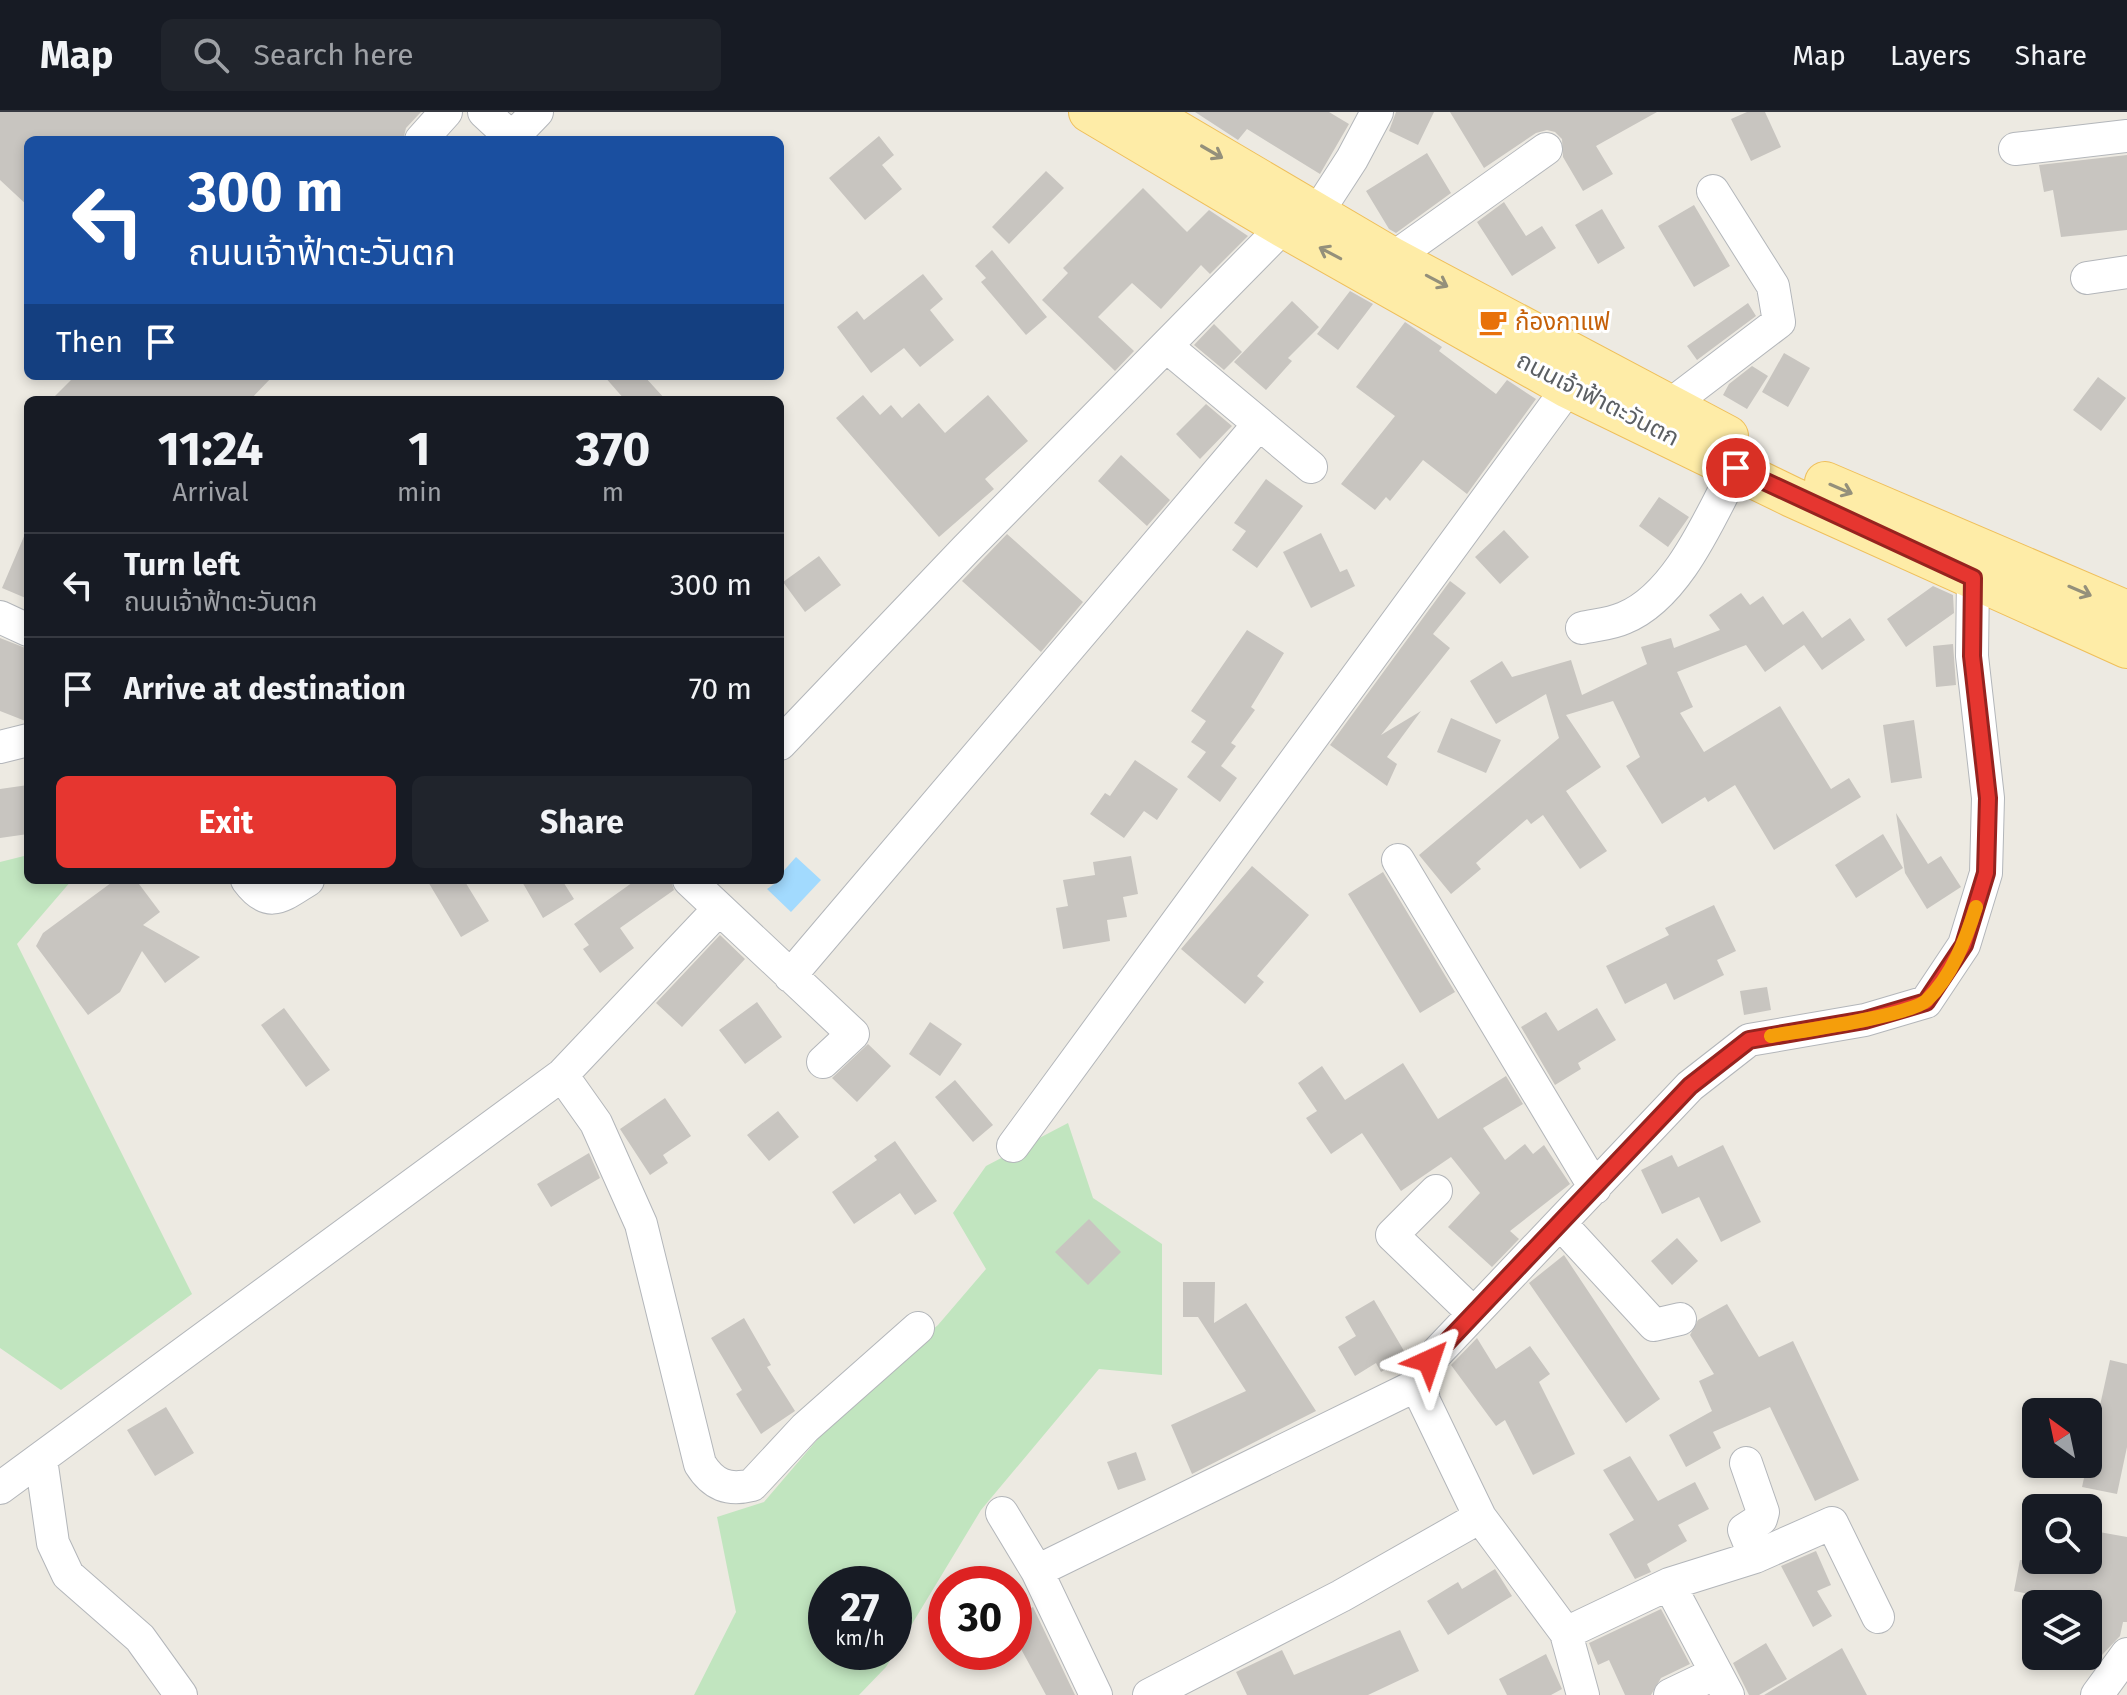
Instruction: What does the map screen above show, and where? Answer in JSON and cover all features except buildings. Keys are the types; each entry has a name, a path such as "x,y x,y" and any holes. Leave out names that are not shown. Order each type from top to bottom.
{"main road":[{"name":"ถนนเจ้าฟ้าตะวันตก","path":"1089,112 1300,220 1393,258 1770,458 2127,611"},
{"name":"ถนนเจ้าฟ้าตะวันตก","path":"1145,112 1300,220 1568,388 2127,648"}],"street":[{"path":"425,136 446,112"},
{"path":"484,112 510,136"},
{"path":"516,136 537,112"},
{"path":"784,740 1166,346 1300,220 1352,159 1377,112"},
{"path":"2015,149 2127,136"},
{"path":"1393,258 1546,149"},
{"path":"1670,405 1779,322 1773,286 1713,191"},
{"path":"2087,278 2127,272"},
{"path":"1166,346 1311,467"},
{"path":"1013,1146 1568,388"},
{"path":"790,976 1259,424"},
{"path":"1582,628 1625,618 1653,598 1683,566 1736,468"},
{"path":"1583,1695 1566,1633 1480,1517 1424,1401 1421,1383 1429,1361 1690,1086 1749,1040 1865,1020 1926,1002 1964,945 1986,873 1988,798 1972,656 1973,578"},
{"path":"0,617 24,628"},
{"path":"0,747 24,741"},
{"path":"1398,860 1595,1188"},
{"path":"250,884 266,898 280,897 301,884"},
{"path":"693,884 853,1034 823,1062"},
{"path":"0,1488 562,1075 718,910"},
{"path":"562,1075 596,1123 641,1224 700,1464 709,1479 724,1487 741,1488 764,1477 805,1428 918,1328"},
{"path":"1436,1191 1392,1235 1473,1313"},
{"path":"1560,1223 1654,1325 1680,1319"},
{"path":"1037,1571 1421,1383"},
{"path":"41,1459 53,1543 68,1575 140,1638 181,1695"},
{"path":"1746,1463 1763,1512 1761,1519 1744,1530 1755,1557"},
{"path":"1002,1513 1037,1571 1096,1695"},
{"path":"1149,1695 1341,1596 1480,1517"},
{"path":"1566,1633 1669,1584 1755,1557 1832,1523 1878,1617"},
{"path":"1669,1584 1722,1684 1670,1695"},
{"path":"2097,1695 2127,1654"}],"green space":[{"path":"24,856 24,884 69,884 17,944 192,1294 61,1390 0,1348 0,862"},
{"path":"1068,1123 1093,1198 1162,1244 1162,1375 1099,1369 981,1510 947,1566 928,1566 928,1598 912,1624 912,1566 808,1566 808,1670 883,1670 859,1695 694,1695 736,1612 717,1517 764,1502 852,1399 938,1325 986,1269 953,1213 986,1166"}],"water":[{"path":"796,857 821,880 791,912 767,889 774,884 784,884 784,870"}],"slow traffic":[{"path":"1771,1036 1865,1020 1926,1002 1964,945 1976,907"}],"place":[{"name":"ก้องกาแฟ","path":"1493,322"}],"route":[{"path":"1429,1361 1690,1086 1749,1040 1865,1020 1926,1002 1964,945 1986,873 1988,798 1972,656 1973,578 1792,497 1736,468"}]}
